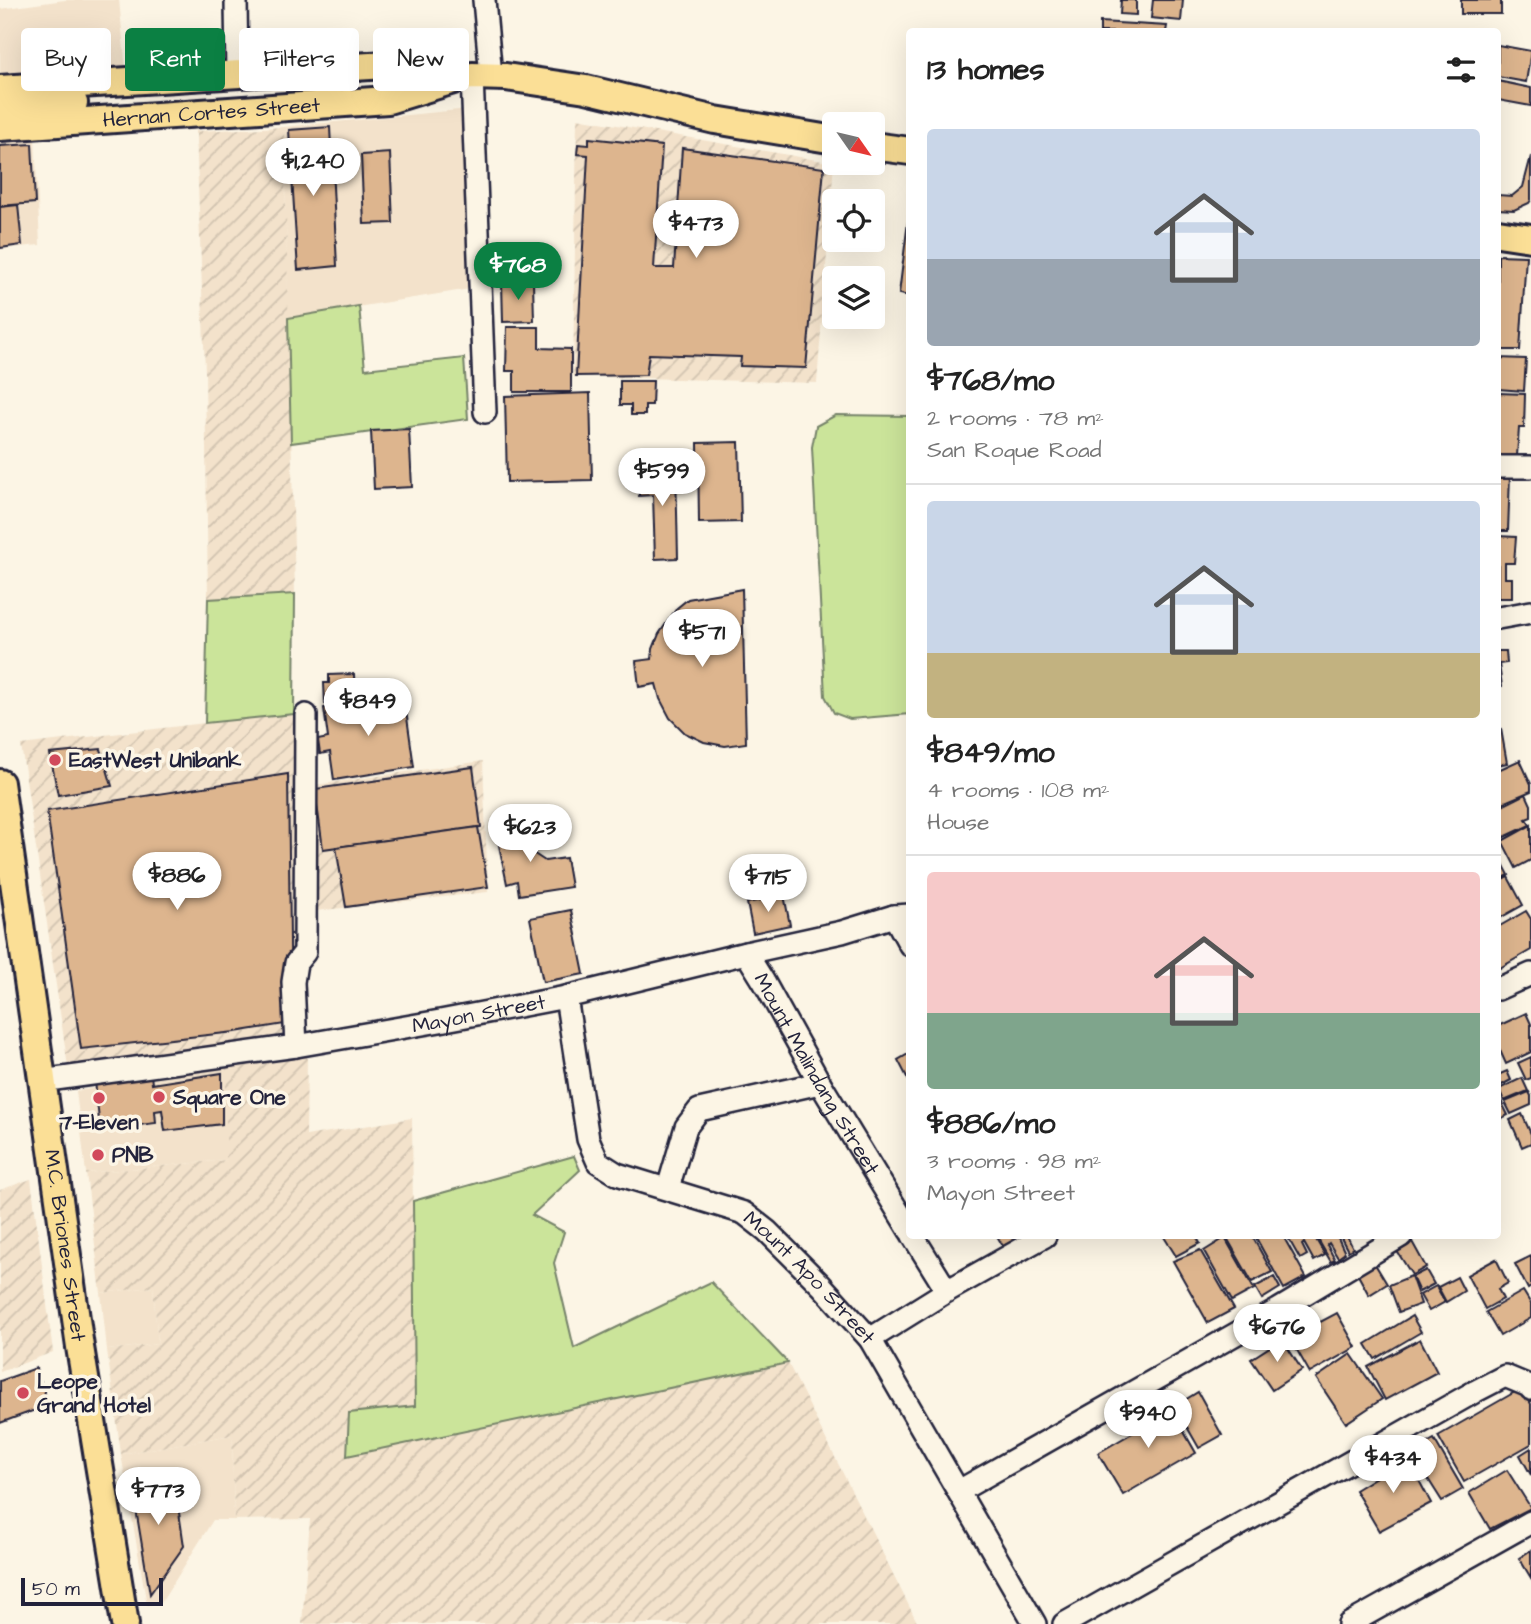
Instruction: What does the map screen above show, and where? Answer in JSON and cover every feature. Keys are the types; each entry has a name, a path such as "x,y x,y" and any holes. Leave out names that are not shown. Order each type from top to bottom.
{"main road":[{"name":"Hernan Cortes Street","path":"0,89 386,65 586,89 715,120 822,138"},
{"name":"Hernan Cortes Street","path":"0,108 474,77"},
{"name":"Hernan Cortes Street","path":"0,127 388,100 474,77"},
{"path":"886,148 906,150"},
{"path":"1501,233 1531,238"},
{"name":"M.C. Briones Street","path":"0,783 82,1359 125,1624"}],"street":[{"path":"236,0 237,74"},
{"path":"484,0 474,77 485,412"},
{"path":"1501,467 1531,467"},
{"path":"1501,617 1531,612"},
{"path":"296,1046 293,982 296,963 305,952 306,715"},
{"name":"Mayon Street","path":"41,1082 296,1046 566,997 842,932 902,915"},
{"name":"Mount Malindang Street","path":"746,953 820,1083 906,1224"},
{"path":"1501,988 1531,974"},
{"name":"Mount Apo Street","path":"566,997 588,1139 598,1162 617,1174 744,1213 767,1231 821,1285 870,1339 1035,1624"},
{"path":"668,1188 686,1127 699,1110 820,1083"},
{"path":"915,1239 947,1291"},
{"path":"870,1339 947,1291 1040,1239"},
{"path":"959,1491 1278,1310 1396,1239"},
{"path":"1064,1624 1505,1376 1529,1385 1531,1389"},
{"path":"1349,1624 1531,1522"}],"shaded area":[{"path":"65,0 119,0 125,70 111,71 111,28 21,28 21,78 0,80 0,9"},
{"path":"469,109 476,288 288,318 284,127"},
{"path":"577,118 822,161 822,175 833,175 832,189 822,189 822,252 827,252 826,266 822,266 822,318 817,383 573,376"},
{"path":"284,127 295,594 208,599 205,371 196,131"},
{"path":"35,138 40,245 0,249 0,141"},
{"path":"294,714 302,1034 68,1067 21,745"},
{"path":"483,761 488,892 315,911 309,786"},
{"path":"307,1056 306,1136 412,1118 415,1406 349,1413 347,1456 788,1363 918,1624 302,1624 310,1519 234,1520 232,1435 121,1454 107,1350 158,1344 153,1287 101,1293 86,1173 226,1160 226,1068"},
{"path":"226,1068 226,1160 86,1173 76,1091"},
{"path":"31,1179 53,1352 0,1372 0,1190"},
{"path":"153,1287 158,1344 107,1350 101,1293"},
{"path":"232,1435 234,1520 213,1520 161,1603 147,1605 121,1454"}],"green space":[{"path":"359,306 365,369 464,358 468,419 291,443 288,318"},
{"path":"836,415 906,416 906,714 850,719 834,713 825,696 812,447 816,426"},
{"path":"295,594 294,714 205,723 208,599"},
{"path":"574,1156 580,1170 532,1215 564,1232 554,1263 574,1348 711,1282 788,1363 347,1456 349,1413 415,1406 413,1201"}],"building":[{"path":"1121,0 1136,0 1136,15 1120,14"},
{"path":"1153,0 1183,0 1181,21 1151,18"},
{"path":"1461,0 1501,0 1501,14 1461,14"},
{"path":"1100,22 1167,26 1167,28 1100,28"},
{"path":"1501,46 1531,51 1526,82 1501,78"},
{"path":"1501,82 1531,88 1531,106 1501,101"},
{"path":"330,127 337,266 298,270 289,130"},
{"path":"589,138 662,146 654,268 674,268 682,148 822,168 806,368 740,366 741,357 649,354 646,375 576,376 588,155 577,154 578,144 589,145"},
{"path":"32,144 35,203 0,206 0,146"},
{"path":"390,153 393,223 364,224 361,155"},
{"path":"1531,156 1531,200 1514,210 1501,209 1501,195 1512,196 1523,187"},
{"path":"18,205 22,245 0,248 0,207"},
{"path":"906,237 906,295 899,294"},
{"path":"1501,255 1526,256 1520,350 1501,350"},
{"path":"533,281 534,321 503,322 502,282"},
{"path":"507,327 539,327 539,348 571,349 571,392 514,392 514,371 506,371"},
{"path":"1501,358 1526,359 1524,391 1501,389"},
{"path":"620,381 653,381 652,405 645,405 645,415 631,415 631,405 620,405"},
{"path":"590,393 592,480 507,482 505,396"},
{"path":"1501,393 1525,394 1524,428 1519,428 1517,456 1501,455"},
{"path":"409,429 412,487 374,489 371,431"},
{"path":"739,442 741,522 699,523 698,443"},
{"path":"676,467 678,558 655,559 653,495 639,496 638,468"},
{"path":"1501,474 1510,475 1508,531 1501,531"},
{"path":"1501,536 1516,537 1514,563 1505,563 1505,578 1512,578 1512,598 1501,598"},
{"path":"742,589 746,743 725,746 704,742 685,733 670,718 656,684 639,687 636,661 652,659 659,634 677,608 688,599"},
{"path":"1501,651 1506,651 1507,663 1501,664"},
{"path":"354,674 355,703 325,704 324,683 329,683 329,675"},
{"path":"404,696 414,767 334,780 330,752 320,754 318,740 328,738 324,708"},
{"path":"1501,729 1507,763 1501,764"},
{"path":"101,749 112,786 58,795 50,754"},
{"path":"1520,760 1531,784 1531,791 1501,804 1501,769"},
{"path":"473,767 481,827 323,849 315,789"},
{"path":"288,774 291,1023 81,1049 47,811"},
{"path":"1526,794 1531,805 1531,817 1526,819 1530,825 1501,839 1501,806"},
{"path":"525,825 530,851 545,861 566,858 571,887 519,895 517,881 507,884 496,831"},
{"path":"1531,825 1531,860 1516,868 1502,841"},
{"path":"478,827 488,887 346,907 336,847"},
{"path":"1501,860 1509,875 1501,879"},
{"path":"1508,877 1523,905 1501,917 1501,881"},
{"path":"784,895 790,925 753,933 747,903"},
{"path":"571,910 584,974 543,982 530,918"},
{"path":"1526,911 1531,919 1531,950 1501,967 1501,925"},
{"path":"1526,1013 1531,1024 1531,1052 1506,1064 1501,1053 1501,1025"},
{"path":"906,1055 906,1075 898,1060"},
{"path":"1531,1057 1531,1078 1526,1080 1518,1063"},
{"path":"1507,1071 1511,1080 1501,1085 1501,1074"},
{"name":"Square One","path":"222,1073 222,1124 165,1131 162,1110 155,1111 156,1123 100,1130 95,1081 151,1074 152,1084"},
{"path":"1522,1078 1528,1091 1504,1101 1501,1088"},
{"path":"1529,1092 1531,1105 1511,1114 1505,1102"},
{"path":"1501,1101 1508,1115 1501,1118"},
{"path":"1522,1114 1531,1134 1531,1143 1522,1147 1510,1120"},
{"path":"999,1239 1021,1239 1004,1248"},
{"path":"1165,1239 1198,1239 1200,1243 1176,1256"},
{"path":"1226,1239 1254,1289 1232,1301 1204,1251"},
{"path":"1228,1239 1254,1239 1272,1272 1252,1282"},
{"path":"1257,1239 1285,1239 1306,1277 1284,1289"},
{"path":"1289,1239 1316,1239 1325,1255 1314,1261 1304,1243 1302,1245 1307,1255 1300,1259"},
{"path":"1318,1239 1338,1239 1345,1253 1338,1258 1329,1243 1327,1245 1335,1260 1331,1262"},
{"path":"1342,1239 1348,1239 1353,1248 1348,1251"},
{"path":"1411,1239 1426,1267 1412,1275 1395,1248"},
{"path":"1200,1250 1234,1309 1208,1323 1173,1261"},
{"path":"1531,1256 1531,1287 1528,1289 1515,1264"},
{"path":"1496,1259 1508,1283 1498,1289 1503,1299 1485,1309 1467,1275"},
{"path":"1375,1264 1387,1284 1369,1295 1358,1275"},
{"path":"1426,1270 1434,1284 1419,1292 1412,1277"},
{"path":"1411,1276 1421,1304 1399,1312 1389,1285"},
{"path":"1274,1277 1280,1288 1262,1299 1255,1287"},
{"path":"1457,1277 1464,1291 1446,1302 1438,1287"},
{"path":"1436,1286 1445,1302 1429,1311 1420,1295"},
{"path":"1523,1291 1531,1304 1531,1318 1500,1336 1486,1312"},
{"path":"1337,1313 1356,1347 1310,1373 1290,1338"},
{"path":"1412,1316 1421,1332 1375,1359 1366,1344"},
{"path":"1282,1339 1302,1370 1272,1390 1251,1359"},
{"path":"1420,1339 1437,1372 1385,1400 1368,1367"},
{"path":"1351,1354 1382,1399 1346,1423 1316,1378"},
{"name":"Leope Grand Hotel","path":"36,1368 49,1405 0,1423 0,1381"},
{"path":"1522,1388 1531,1404 1531,1444 1464,1482 1438,1436"},
{"path":"1198,1392 1222,1435 1199,1448 1175,1406"},
{"path":"1163,1395 1196,1453 1123,1495 1098,1453 1158,1418 1149,1403"},
{"path":"1434,1439 1463,1489 1442,1501 1411,1452"},
{"path":"1531,1448 1531,1475 1520,1455"},
{"path":"1407,1458 1431,1503 1379,1531 1355,1490"},
{"path":"1507,1470 1531,1508 1490,1529 1469,1493"},
{"path":"174,1479 184,1546 150,1594 132,1485"},
{"path":"1531,1550 1531,1578 1519,1558"}],"place":[{"name":"EastWest Unibank","path":"55,760"},
{"name":"Square One","path":"159,1097"},
{"name":"7-Eleven","path":"99,1098"},
{"name":"PNB","path":"98,1155"},
{"name":"Leope Grand Hotel","path":"23,1393"}]}
